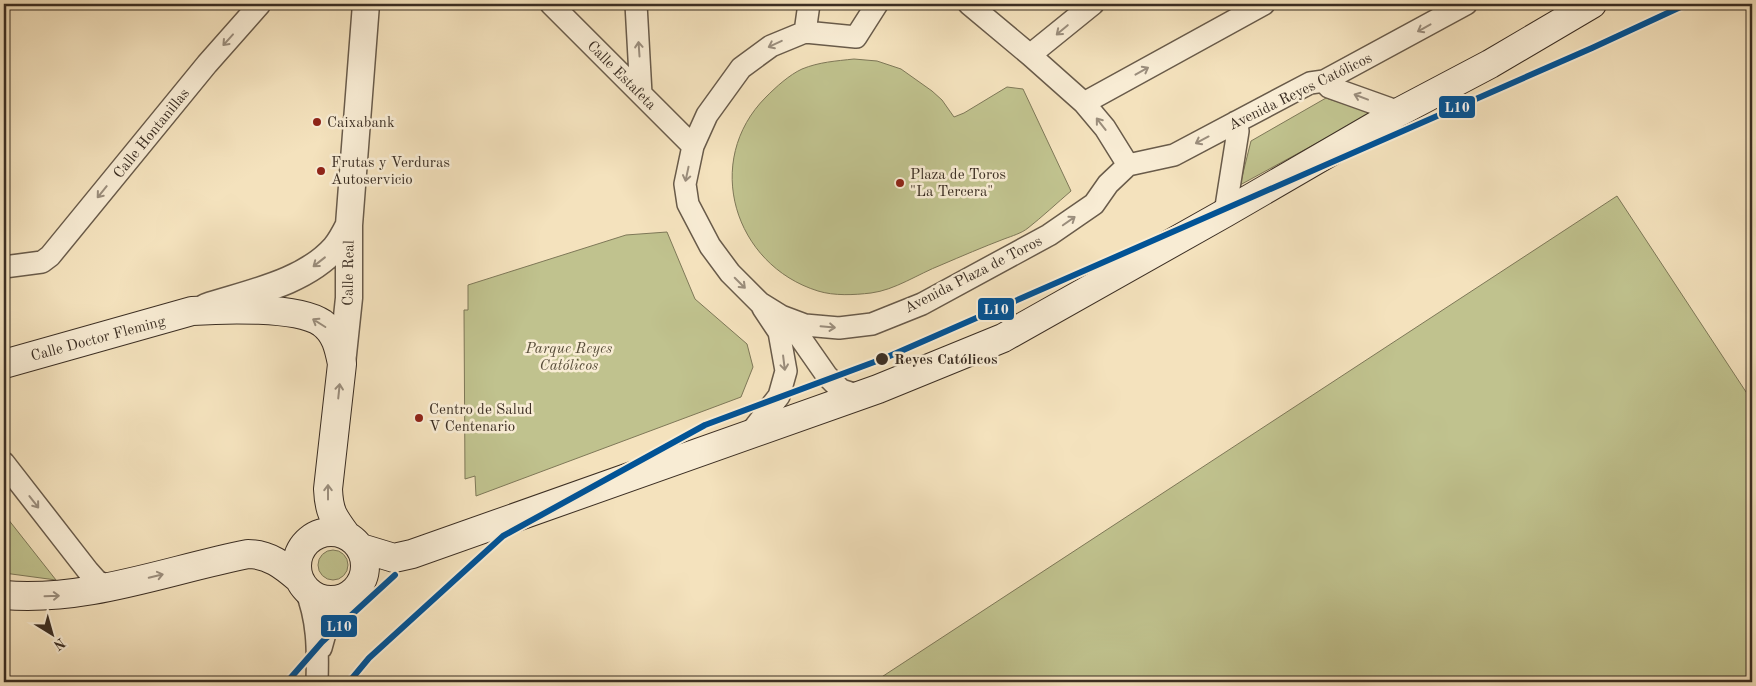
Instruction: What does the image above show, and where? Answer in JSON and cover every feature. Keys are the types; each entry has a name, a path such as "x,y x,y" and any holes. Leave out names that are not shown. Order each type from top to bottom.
{"main road":[{"path":"302,584 297,568 298,557 302,547 319,534 338,532 354,542 394,558 412,554 860,396 1003,338 1399,112 1490,64 1592,4"},
{"name":"Calle Doctor Fleming","path":"4,364 192,311 223,309 259,310 308,317 322,323 330,331 338,344 342,364"},
{"name":"Calle Real","path":"342,364 328,489 329,508 354,542"},
{"path":"352,591 364,576 365,566 364,557 354,542"},
{"path":"4,595 25,597 61,595 108,588 248,554 260,554 276,561 313,595 323,600 334,600 412,554"}],"street":[{"name":"Calle Hontanillas","path":"4,267 42,262 50,256 207,64 260,4"},
{"name":"Calle Real","path":"342,364 349,298 349,224 366,4"},
{"name":"Calle Estafeta","path":"550,4 693,146"},
{"path":"636,4 641,94"},
{"path":"805,32 809,4"},
{"name":"Avenida Plaza de Toros","path":"877,4 856,36 805,32 771,46 741,68 707,114 693,146 685,184 688,204 710,246 730,273 760,303 781,316 805,325 839,328 872,324 922,304 1050,235 1094,204 1108,184 1128,165"},
{"path":"969,4 1030,55 1084,104 1105,128 1128,165"},
{"path":"1030,55 1093,4"},
{"path":"1084,104 1264,4"},
{"name":"Avenida Reyes Católicos","path":"1128,165 1174,155 1310,82 1324,81 1466,4"},
{"path":"1324,81 1329,87 1399,112"},
{"path":"1225,213 1238,131 1236,122"},
{"path":"192,311 288,280 305,272 336,247 349,224"},
{"path":"748,436 779,396 786,371 779,332 760,303"},
{"path":"781,316 797,333 827,376 841,390 860,396"},
{"path":"4,463 88,571 96,580 108,588"},
{"path":"302,584 316,621 317,682"},
{"path":"318,660 326,630 352,591"}],"green space":[{"name":"Plaza de Toros \"La Tercera\"","path":"854,59 877,61 901,69 942,100 954,117 1007,87 1023,89 1071,191 1023,231 889,289 864,294 831,294 818,291 789,278 765,259 748,235 736,208 732,180 735,151 746,123 778,85 802,69 828,62"},
{"path":"1326,98 1372,113 1240,185 1251,141"},
{"path":"1617,196 1752,401 1752,682 874,682"},
{"name":"Parque Reyes Católicos","path":"667,232 695,299 747,344 753,367 741,397 476,496 475,476 465,479 464,310 468,310 468,285 626,235"},
{"path":"4,514 56,580 4,573"},
{"path":"333,550 344,554 348,565 344,576 333,580 322,576 318,565 322,554"}],"transit line":[{"name":"L10","path":"349,682 369,658 503,536 705,425 885,358 1592,48 1687,4"},
{"name":"L10","path":"287,682 322,642 395,575"}],"place":[{"name":"Caixabank","path":"317,122"},
{"name":"Frutas y Verduras Autoservicio","path":"321,171"},
{"name":"Plaza de Toros \"La Tercera\"","path":"900,183"},
{"name":"Reyes Católicos","path":"882,359"},
{"name":"Centro de Salud V Centenario","path":"419,418"}]}
